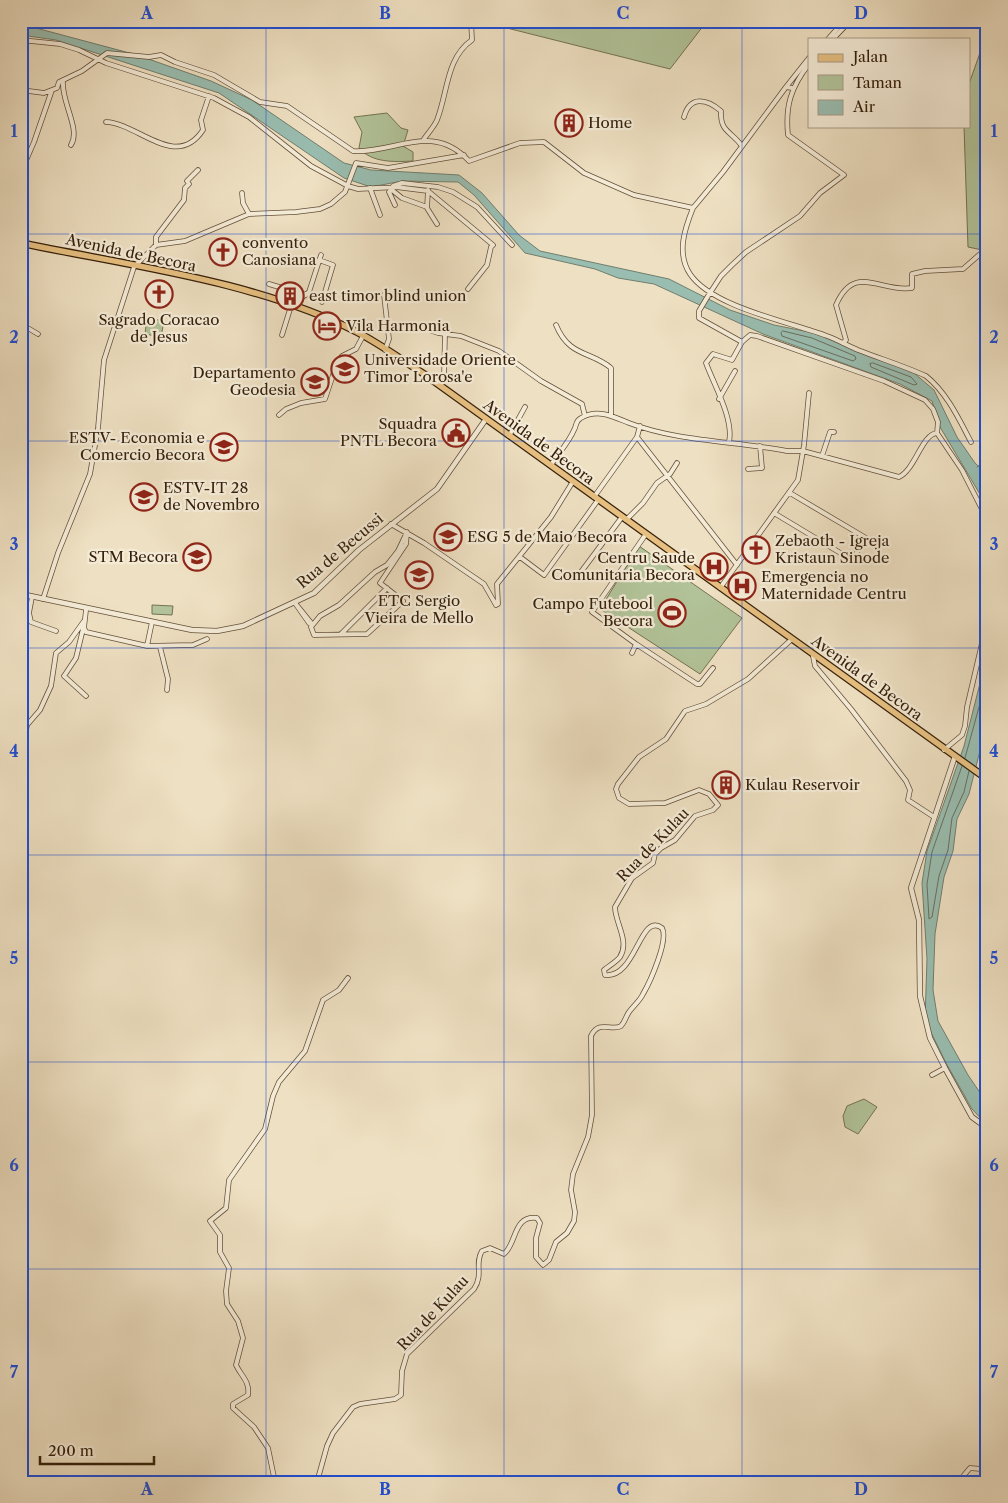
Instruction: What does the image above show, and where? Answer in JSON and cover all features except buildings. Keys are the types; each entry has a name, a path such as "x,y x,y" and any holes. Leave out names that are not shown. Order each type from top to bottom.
{"main road":[{"name":"Avenida de Becora","path":"21,243 216,283 293,306 363,336 440,386 572,483 596,498 813,656 986,778"}],"street":[{"path":"424,139 436,121 452,64 462,47 472,40 471,21"},
{"path":"829,38 844,21"},
{"path":"834,38 850,21"},
{"path":"21,40 60,44 118,67 209,96 249,117 311,166 348,186 358,189 391,187 402,183 428,189 438,187 453,192 477,207 512,245"},
{"path":"21,90 44,93 52,90 107,53 149,57 161,55 174,62 214,76 260,102 287,106 353,151 364,152 424,139 459,150 469,160 520,143 544,142 584,173 634,195 693,208"},
{"path":"808,59 693,208 682,240 684,261 689,273 709,295 843,343 926,376 935,383 953,408 971,442"},
{"path":"742,342 702,320 698,315 699,311 721,276 746,252 788,226 820,193 844,175 788,136 787,114 792,88 808,65"},
{"path":"63,81 62,93 74,129 74,139 71,145"},
{"path":"786,87 792,88"},
{"path":"21,172 52,90"},
{"path":"106,122 118,122 138,135 178,147 193,141 203,130 202,120 209,96"},
{"path":"684,117 689,104 694,101 705,102 718,108 721,111 720,122 723,127 742,146"},
{"path":"43,599 58,553 90,474 98,428 104,360 134,266 156,245 185,241 249,214 320,209 342,197 356,162 388,168 464,155"},
{"path":"156,245 156,237 184,200 185,188 189,184 188,181 198,170"},
{"path":"370,188 380,215"},
{"path":"428,189 427,206 438,224"},
{"path":"428,189 493,245 487,265 468,289"},
{"path":"395,205 388,192 392,190 402,198 427,206"},
{"path":"242,193 243,203 249,214"},
{"path":"843,343 846,340 836,305 842,291 850,285 874,282 894,288 912,288 912,274 925,271 963,269 987,248"},
{"path":"282,335 293,306 309,292 320,258 333,265 322,302"},
{"path":"268,284 306,295"},
{"path":"384,295 389,339 385,350"},
{"path":"21,324 38,334"},
{"path":"417,326 461,336 499,351 541,381 582,404 585,416"},
{"path":"556,326 560,336 567,343 611,368 611,414"},
{"path":"440,386 444,377 444,333"},
{"path":"729,442 730,435 727,416 706,363 713,354 732,360 742,342 750,335 756,336 884,381 925,400 938,422 937,432 962,470 987,519"},
{"path":"279,415 286,409 301,403 326,400 336,366 342,356 356,349 363,336"},
{"path":"719,399 735,371"},
{"path":"720,588 798,480 809,393"},
{"path":"510,436 525,407"},
{"path":"550,466 575,430 576,423 585,416 611,414 640,426 662,432 788,451 803,451 899,477 904,474 915,460 928,437 937,432"},
{"name":"Rua de Becussi","path":"21,594 86,610 202,631 229,630 244,626 314,593 359,550 437,489 486,419"},
{"path":"520,557 544,575 637,437 640,426"},
{"path":"822,456 830,432 834,432"},
{"path":"637,437 737,565"},
{"path":"748,469 762,468 760,446"},
{"path":"578,576 624,519 642,503 657,482 667,476 677,463"},
{"path":"391,524 484,584 496,605 498,604 497,584 551,517 572,483"},
{"path":"774,513 852,560 866,538 790,493"},
{"path":"312,625 309,623 295,604 312,625 314,635 367,634 403,601 380,583 406,544 406,532"},
{"path":"312,625 320,616 339,605 375,572 387,565 398,551 406,532"},
{"path":"646,534 592,612 636,644 697,684 700,684 713,668"},
{"path":"341,634 387,588"},
{"path":"32,597 29,613 31,622 56,631"},
{"path":"86,610 84,628 76,658 64,676 86,696"},
{"path":"21,743 25,736 27,725 40,710 51,686 56,652 69,642 84,621"},
{"path":"146,646 152,622"},
{"path":"944,750 962,736 987,622"},
{"path":"84,628 88,633 146,646 197,645 207,639"},
{"name":"Rua de Kulau","path":"317,1482 327,1446 333,1433 353,1408 356,1405 395,1399 401,1395 402,1370 407,1354 474,1289 480,1277 478,1258 482,1251 490,1248 504,1254 520,1223 529,1218 537,1218 540,1223 536,1257 543,1265 549,1260 556,1242 571,1228 575,1217 571,1196 573,1174 588,1137 592,1115 591,1036 593,1032 604,1026 616,1028 623,1024 628,1013 643,994 664,938 662,928 656,925 650,926 643,934 632,959 614,972 605,975 604,970 619,957 623,948 622,930 615,907 632,878 652,863 655,854 661,848 680,835 695,816 713,810 718,805 710,794 699,790 665,803 629,804 619,798 616,789 639,757 666,740 685,711 706,704 748,679 792,639"},
{"path":"632,653 636,644"},
{"path":"160,647 168,678 167,690"},
{"path":"813,656 815,666 906,781 910,790 908,800 934,818"},
{"path":"957,757 934,818 911,890 919,920 920,996 930,1038 972,1117 987,1128"},
{"path":"275,1482 273,1465 265,1444 254,1427 233,1408 233,1404 248,1394 249,1390 245,1377 236,1365 243,1338 238,1321 227,1304 229,1268 220,1252 220,1235 210,1221 226,1208 229,1180 266,1129 275,1089 287,1071 305,1051 322,1001 339,990 348,978"},
{"path":"932,1075 945,1068"},
{"path":"987,1266 982,1272 987,1283"},
{"path":"962,1482 964,1475 970,1468 981,1469 987,1477"}],"green space":[{"path":"479,21 707,21 670,69"},
{"path":"987,33 987,251 968,247 964,128 970,128 970,81"},
{"path":"387,113 401,128 408,130 403,146 413,152 413,161 377,159 364,153 359,148 362,132 354,117"},
{"path":"147,318 164,321 161,337 145,334"},
{"name":"Campo Futebool Becora","path":"639,546 742,618 700,674 600,609"},
{"path":"152,605 173,606 172,615 152,614"},
{"path":"864,1099 877,1107 858,1134 845,1127 843,1116 847,1106"}],"water":[{"path":"21,24 137,55 211,81 252,100 344,163 371,170 459,175 482,193 519,235 540,251 669,279 730,310 774,325 814,333 914,373 934,390 957,437 975,463 987,474 987,506 940,427 932,401 900,384 763,334 654,284 618,278 595,269 525,253 474,195 458,182 402,181 371,187 344,178 219,93 56,40 21,35"},
{"path":"987,656 987,712 983,739 969,794 957,819 953,851 944,877 935,934 933,990 938,1021 968,1075 987,1103 987,1125 972,1109 946,1063 925,1020 927,959 922,883 927,851 964,746"}],"waterway":[{"path":"977,467 987,460"}],"place":[{"name":"Home","path":"569,123"},
{"name":"convento Canosiana","path":"223,252"},
{"name":"Sagrado Coracao de Jesus","path":"159,294"},
{"name":"east timor blind union","path":"290,296"},
{"name":"Vila Harmonia","path":"327,326"},
{"name":"Universidade Oriente Timor Lorosa'e","path":"345,369"},
{"name":"Departamento Geodesia","path":"315,382"},
{"name":"Squadra PNTL Becora","path":"456,433"},
{"name":"ESTV- Economia e Comercio Becora","path":"224,447"},
{"name":"ESTV-IT 28 de Novembro","path":"144,497"},
{"name":"ESG 5 de Maio Becora","path":"448,537"},
{"name":"Zebaoth - Igreja Kristaun Sinode","path":"756,550"},
{"name":"STM Becora","path":"197,557"},
{"name":"Centru Saude Comunitaria Becora","path":"714,567"},
{"name":"ETC Sergio Vieira de Mello","path":"419,575"},
{"name":"Emergencia no Maternidade Centru","path":"742,586"},
{"name":"Campo Futebool Becora","path":"672,613"},
{"name":"Kulau Reservoir","path":"726,785"}]}
